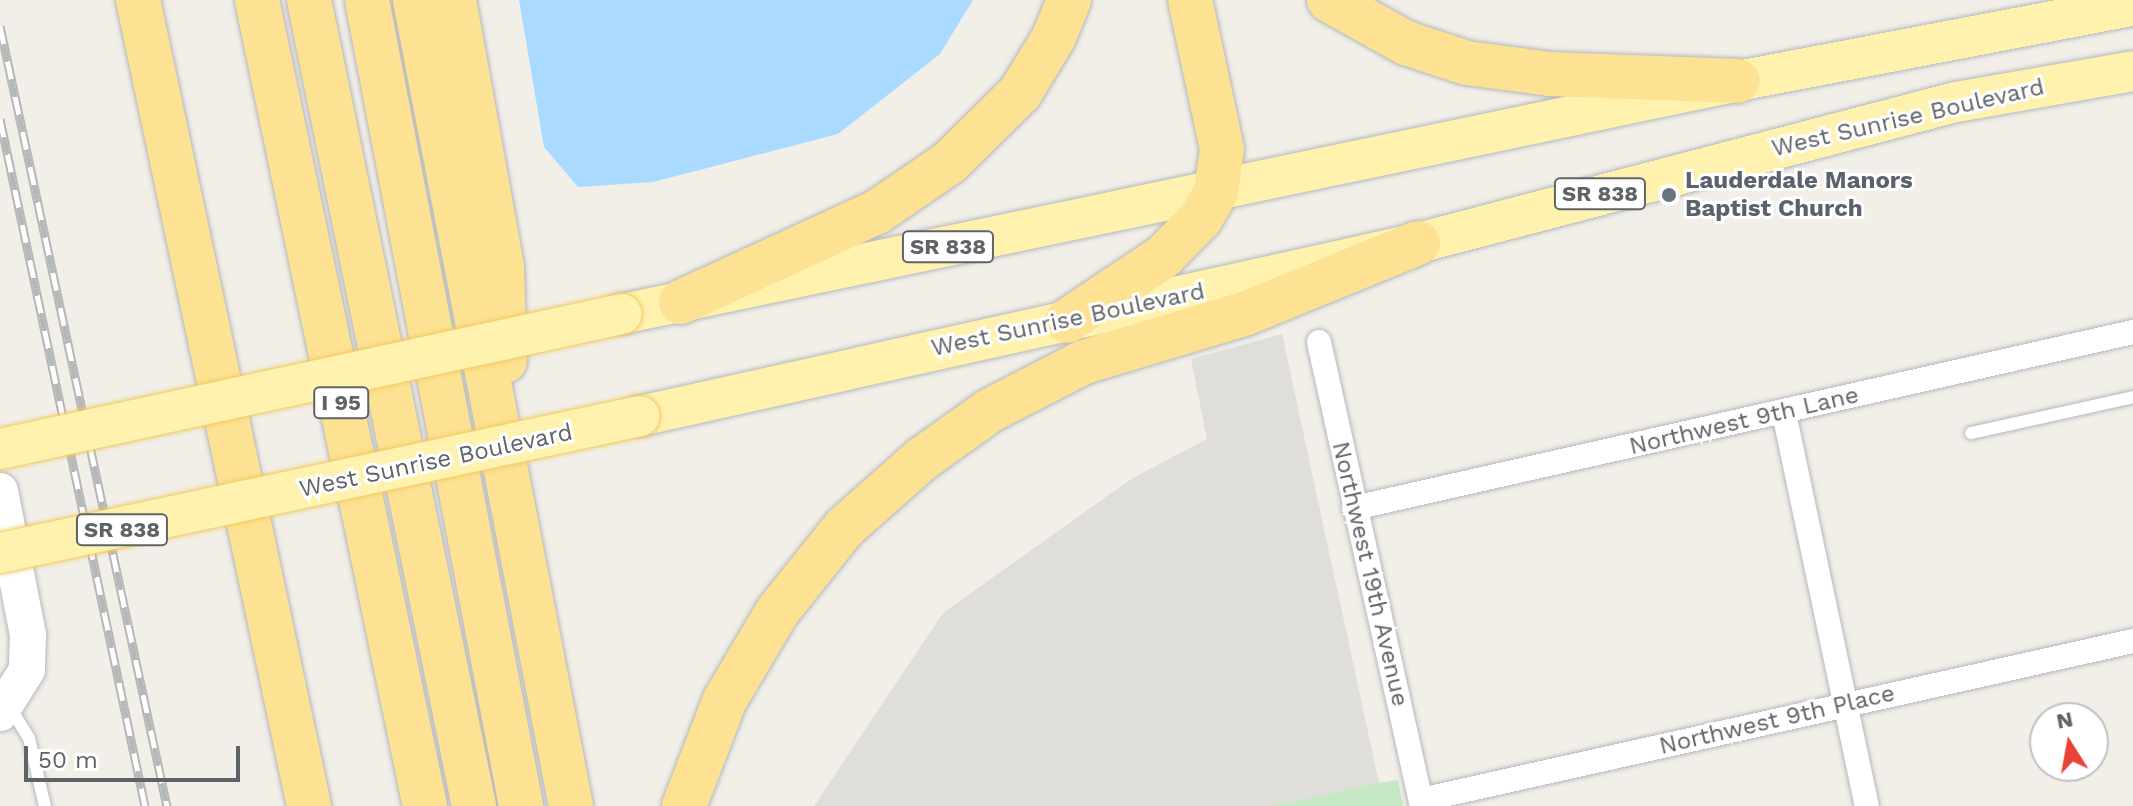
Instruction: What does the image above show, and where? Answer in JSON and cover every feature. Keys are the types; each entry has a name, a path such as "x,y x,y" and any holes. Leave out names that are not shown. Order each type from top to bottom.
{"highway":[{"name":"I 95","path":"257,0 425,806"},
{"path":"309,0 474,806"},
{"path":"367,0 521,806"},
{"path":"415,0 511,511 571,806"},
{"path":"454,0 502,266 511,511"},
{"path":"681,302 877,212 950,162 1020,93 1039,66 1069,0"},
{"path":"1067,321 1164,256 1201,218 1216,192 1222,149 1190,0"},
{"path":"1329,0 1406,43 1467,63 1550,74 1738,81"},
{"path":"140,9 309,806"},
{"path":"684,806 719,712 777,612 844,528 922,459 989,411 1084,362 1244,314 1418,243"}],"main road":[{"name":"SR 838","path":"0,449 222,397 1216,192 2080,8 2133,6"},
{"name":"West Sunrise Boulevard","path":"0,553 244,504 1418,243 1956,102 2133,71"}],"street":[{"name":"Northwest 9th Lane","path":"1354,508 2133,332"},
{"name":"Northwest 19th Avenue","path":"1319,342 1422,803"},
{"path":"1784,413 1867,806"},
{"path":"0,491 28,635 27,670 5,709"},
{"name":"Northwest 9th Place","path":"1422,803 2133,641"}],"lane":[{"path":"1971,433 2133,397"},
{"path":"5,709 29,738 45,806"}],"shaded area":[{"path":"1282,334 1379,783 1270,806 814,806 943,613 1131,479 1207,439 1191,359"}],"green space":[{"path":"1398,780 1403,806 1270,806 1379,783"}],"water":[{"path":"519,0 973,0 940,54 838,134 653,182 578,187 544,147"}],"railway":[{"path":"0,26 167,806"},
{"path":"0,119 145,806"}],"place":[{"name":"Lauderdale Manors Baptist Church","path":"1669,195"}]}
